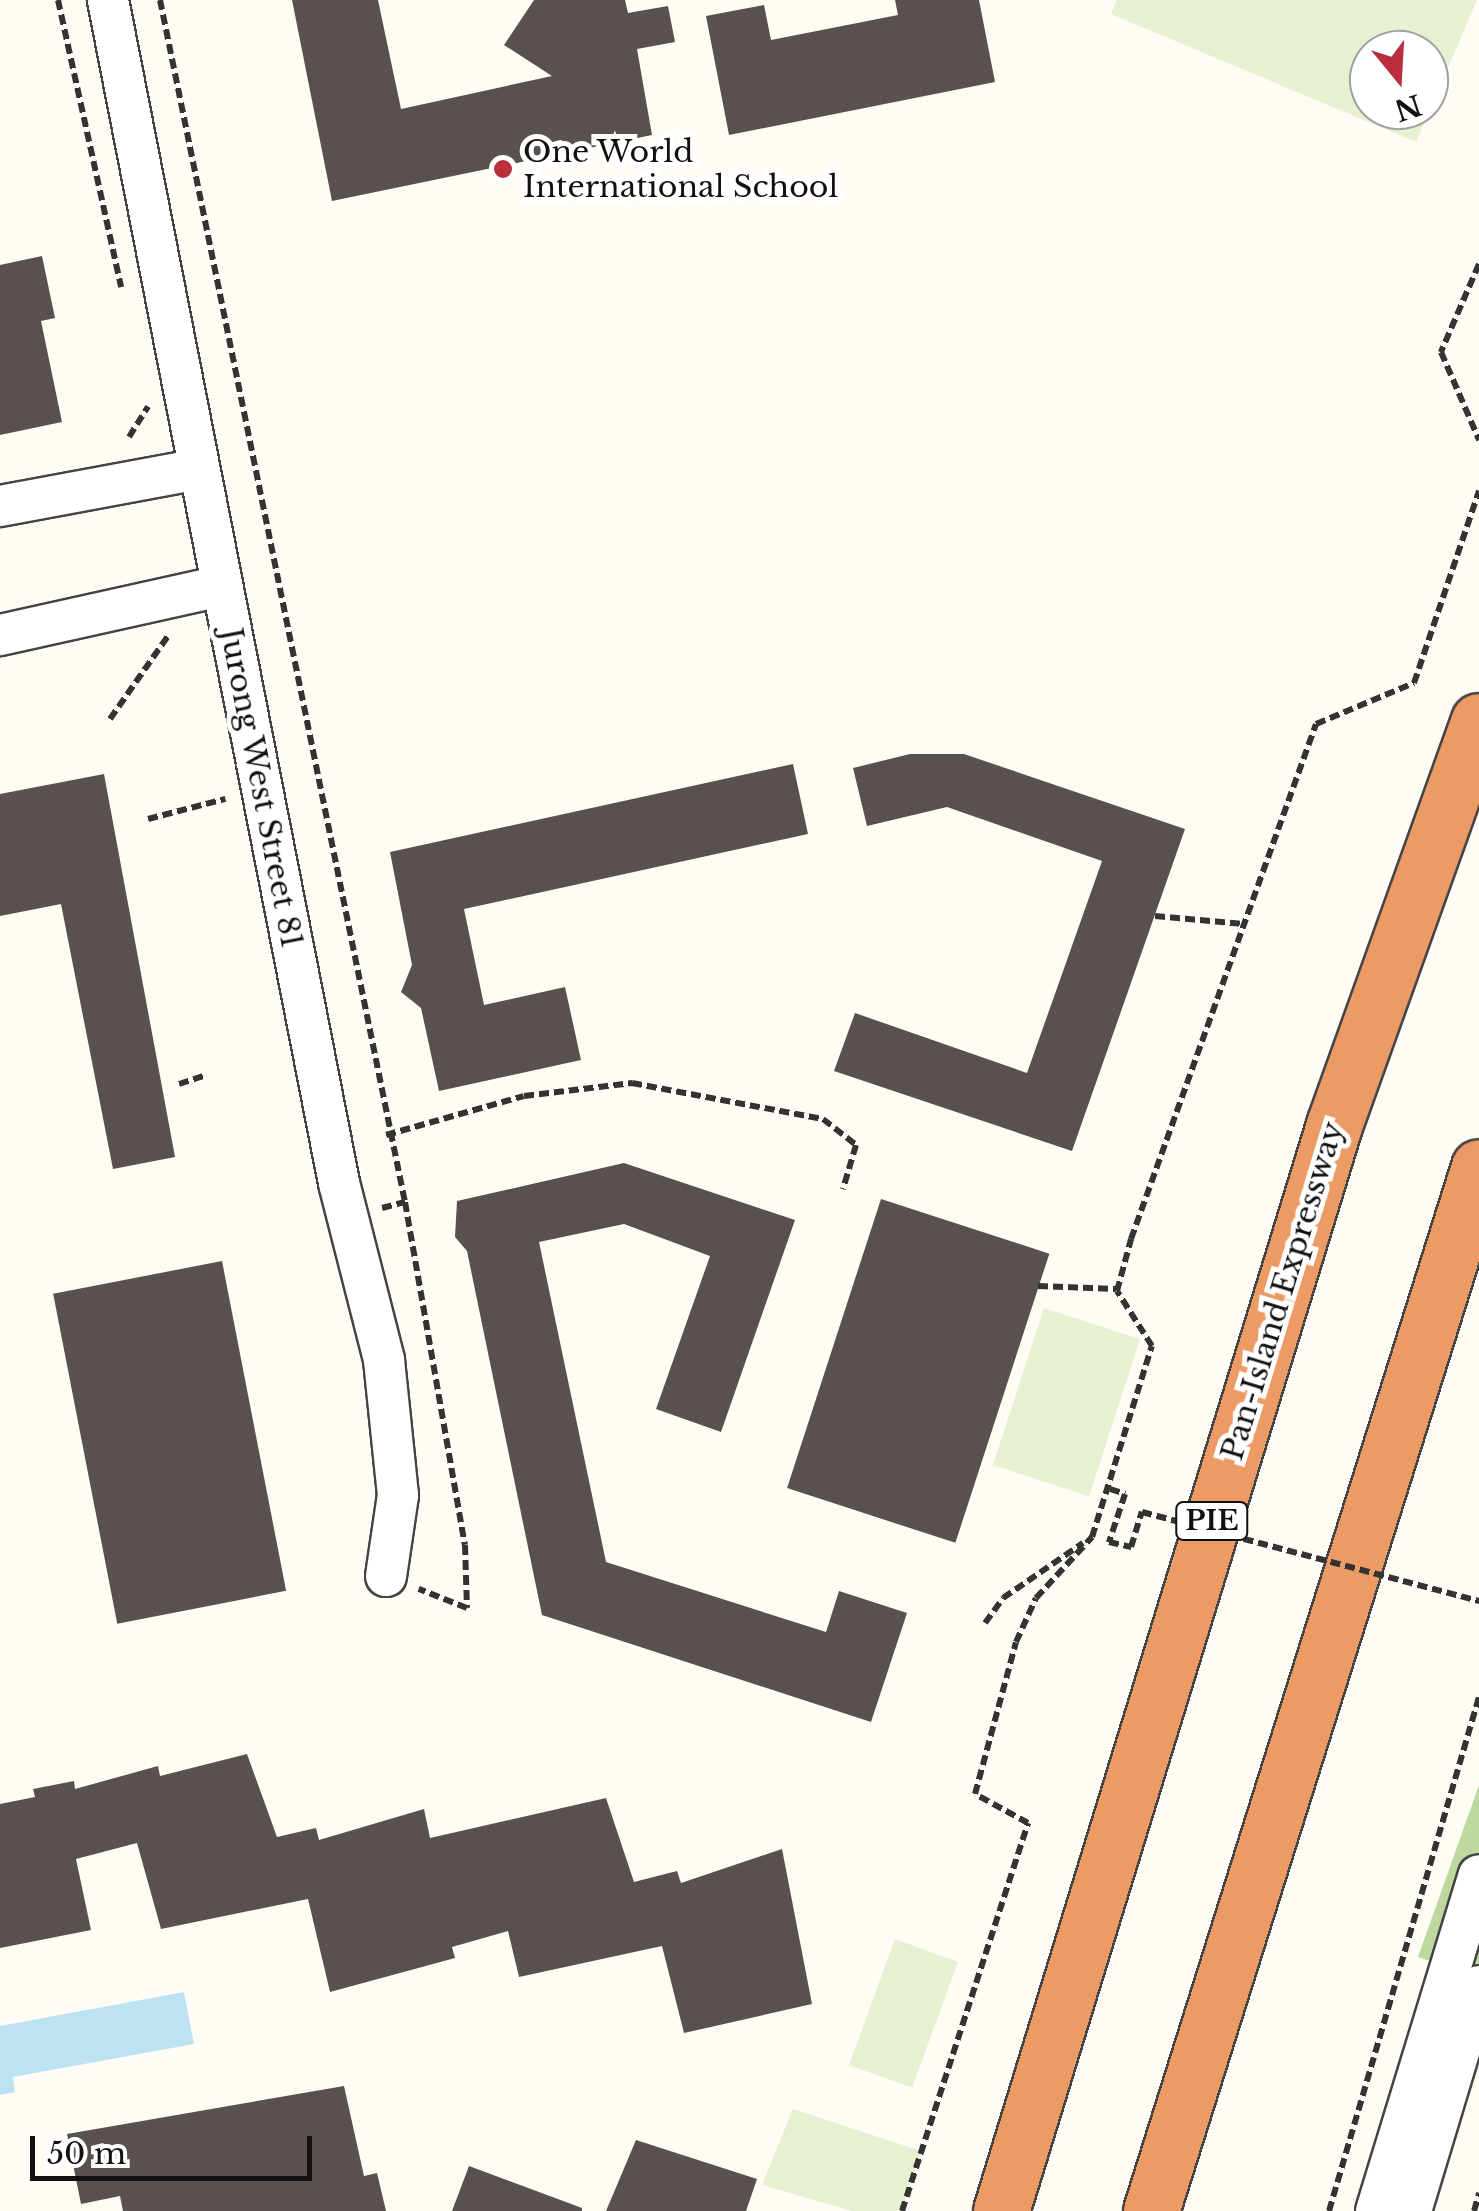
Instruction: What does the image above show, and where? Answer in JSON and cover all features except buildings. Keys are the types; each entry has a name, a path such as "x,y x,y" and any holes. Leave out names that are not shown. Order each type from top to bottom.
{"highway":[{"name":"Pan-Island Expressway","path":"1001,2211 1334,1124 1479,721"},
{"path":"1151,2211 1479,1167"}],"street":[{"name":"Jurong West Street 81","path":"108,0 194,470 221,586 339,1183 384,1360 398,1495 386,1576"},
{"path":"0,506 194,470"},
{"path":"0,635 221,586"},
{"path":"1376,2211 1479,1875"},
{"path":"1411,2211 1479,1986"}],"path":[{"path":"58,0 123,298"},
{"path":"160,0 465,1545 467,1608 386,1576"},
{"path":"1479,264 1441,352 1479,440"},
{"path":"129,437 148,408 144,390"},
{"path":"902,2211 1028,1822 974,1794 1036,1598 1092,1537 1152,1346 1118,1288 1316,724 1414,683 1479,491"},
{"path":"110,719 172,631"},
{"path":"148,819 225,798"},
{"path":"1155,916 1244,924"},
{"path":"179,1084 204,1076"},
{"path":"386,1135 524,1096 632,1082 823,1119 856,1145 843,1189"},
{"path":"1038,1286 1118,1288"},
{"path":"1110,1488 1125,1494 1109,1542 1131,1547 1142,1512 1479,1601"},
{"path":"985,1624 1003,1598 1092,1537"},
{"path":"1329,2211 1479,1697"},
{"path":"1474,2211 1479,2193"}],"green space":[{"path":"1117,0 1477,0 1449,65 1449,30 1349,30 1349,114 1111,14"},
{"path":"1387,130 1421,130 1416,142"},
{"path":"1044,1308 1140,1339 1089,1496 993,1465"},
{"path":"1479,1785 1479,1977 1418,1957"},
{"path":"895,1939 958,1962 912,2088 849,2065"},
{"path":"793,2109 921,2151 901,2211 852,2211 762,2185"}],"water":[{"path":"184,1992 194,2044 13,2077 15,2092 0,2095 0,2026"}],"place":[{"name":"One World International School","path":"503,169"}]}
